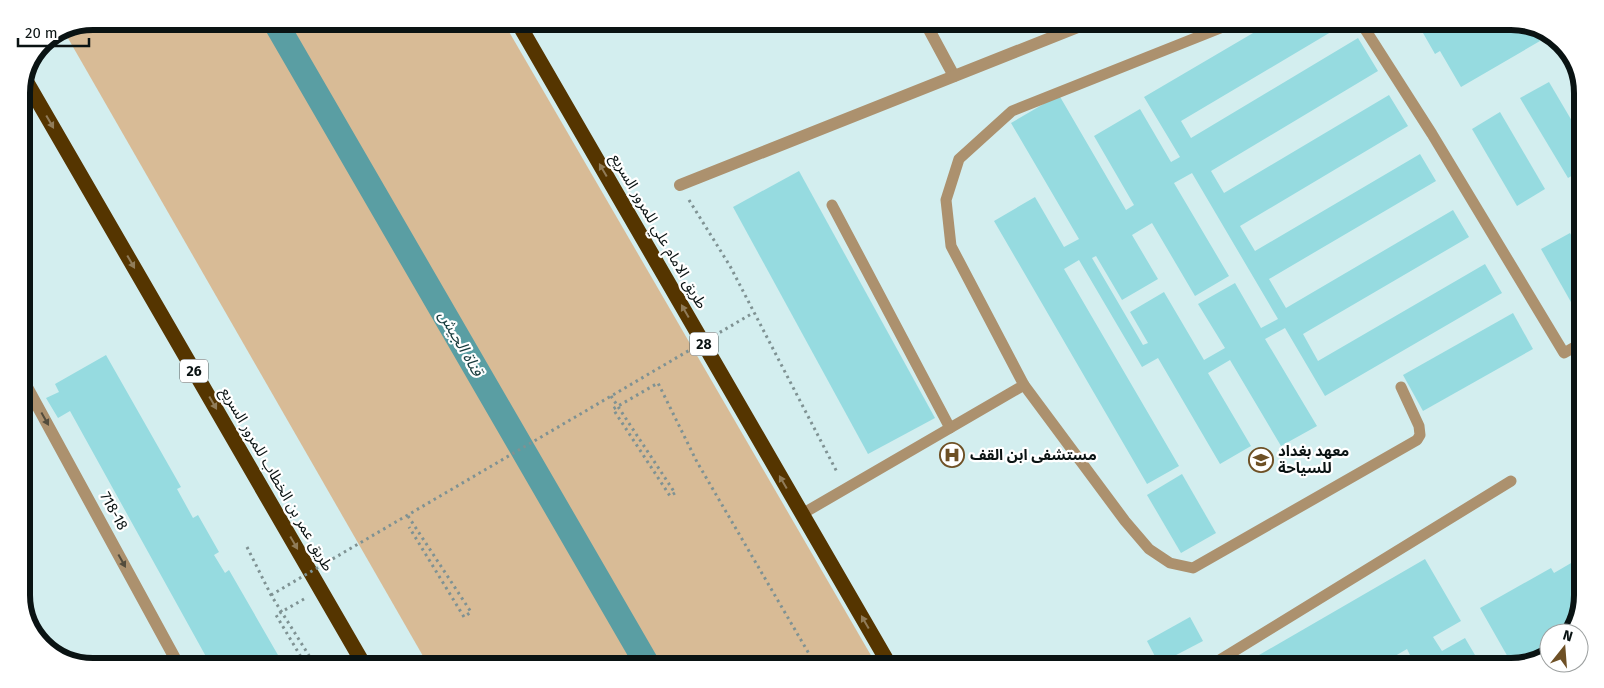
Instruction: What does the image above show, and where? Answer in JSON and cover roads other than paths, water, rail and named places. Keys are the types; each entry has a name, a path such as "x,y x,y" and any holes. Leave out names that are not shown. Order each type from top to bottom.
{"highway":[{"name":"طريق الامام علي للمرور السريع","path":"522,30 886,658"},
{"name":"طريق عمر بن الخطاب للمرور السريع","path":"30,87 361,658"}],"street":[{"path":"929,30 954,76"},
{"path":"680,185 1070,30"},
{"name":"718-18","path":"30,392 175,658"}],"lane":[{"path":"1218,30 1012,111 959,159 946,200 951,246 1024,385 1125,521 1149,549 1170,563 1193,568 1416,440 1420,435 1419,426 1401,387"},
{"path":"1366,30 1432,134 1564,353 1574,347"},
{"path":"832,205 950,428"},
{"path":"802,514 1024,385"},
{"path":"1223,658 1512,481"}],"waterway":[{"name":"قناة الجيش","path":"280,30 644,658"}],"place":[{"name":"مستشفى ابن القف","path":"952,455"},
{"name":"معهد بغداد للسياحة","path":"1261,460"}]}
